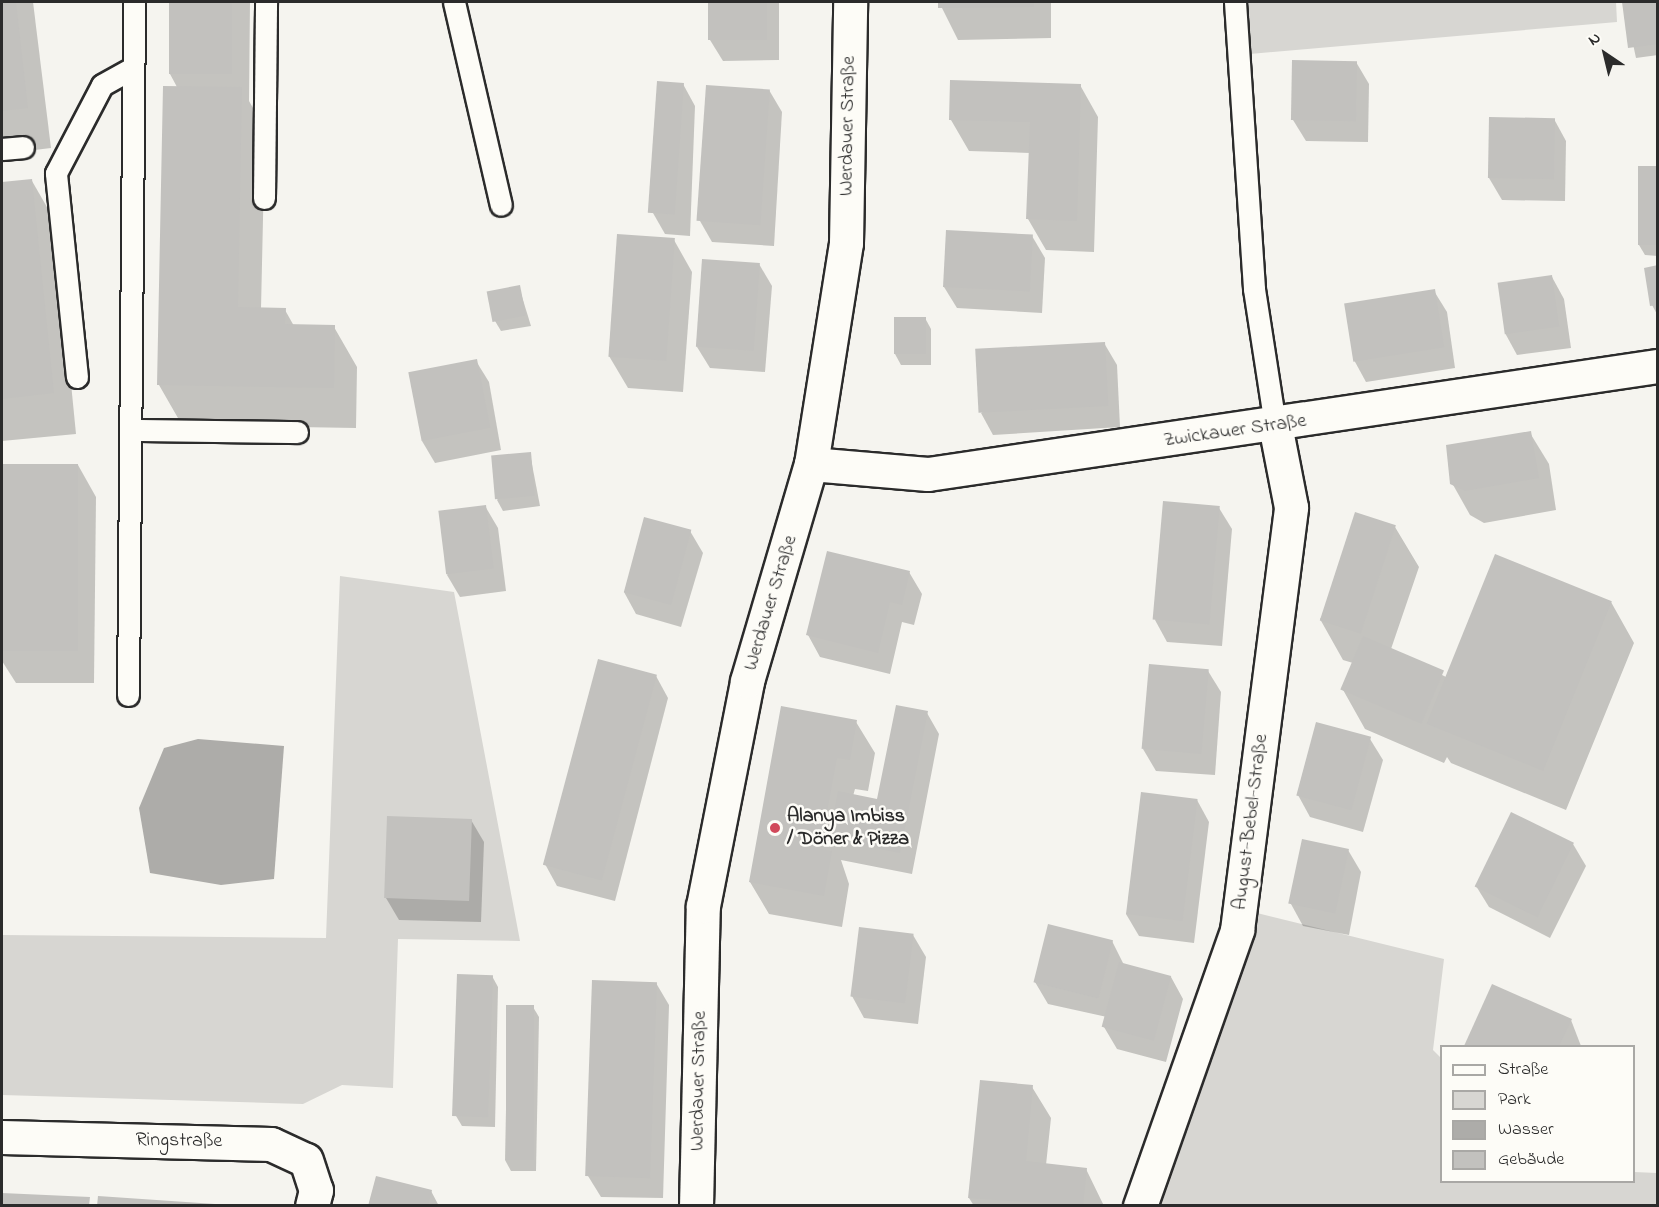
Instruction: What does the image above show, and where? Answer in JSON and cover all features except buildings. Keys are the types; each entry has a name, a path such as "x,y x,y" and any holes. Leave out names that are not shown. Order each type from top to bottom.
{"street":[{"name":"Werdauer Straße","path":"696,1206 703,906 747,681 811,464 846,243 850,2"},
{"name":"Zwickauer Straße","path":"811,464 928,474 1275,425 1658,366"},
{"name":"August-Bebel-Straße","path":"1140,1206 1237,930 1291,507 1275,425"},
{"name":"Ringstraße","path":"2,1137 271,1144 306,1160 316,1190 312,1206"}],"lane":[{"path":"128,695 134,2"},
{"path":"264,198 266,2"},
{"path":"454,2 501,205"},
{"path":"1235,2 1254,289 1275,425"},
{"path":"77,377 56,173 102,85 133,68"},
{"path":"2,149 23,147"},
{"path":"132,430 297,432"}],"green space":[{"path":"1246,2 1616,2 1617,22 1250,54"},
{"path":"340,576 454,592 520,941 398,939 393,1088 342,1085 303,1104 2,1095 2,935 326,938"},
{"path":"1253,912 1444,959 1433,1050 1440,1057 1440,1183 1635,1183 1635,1172 1657,1173 1657,1205 1156,1206"}],"water":[{"path":"198,739 284,746 274,879 221,885 150,873 139,808 164,748"}],"place":[{"name":"Alanya Imbiss / Döner & Pizza","path":"775,828"}]}
